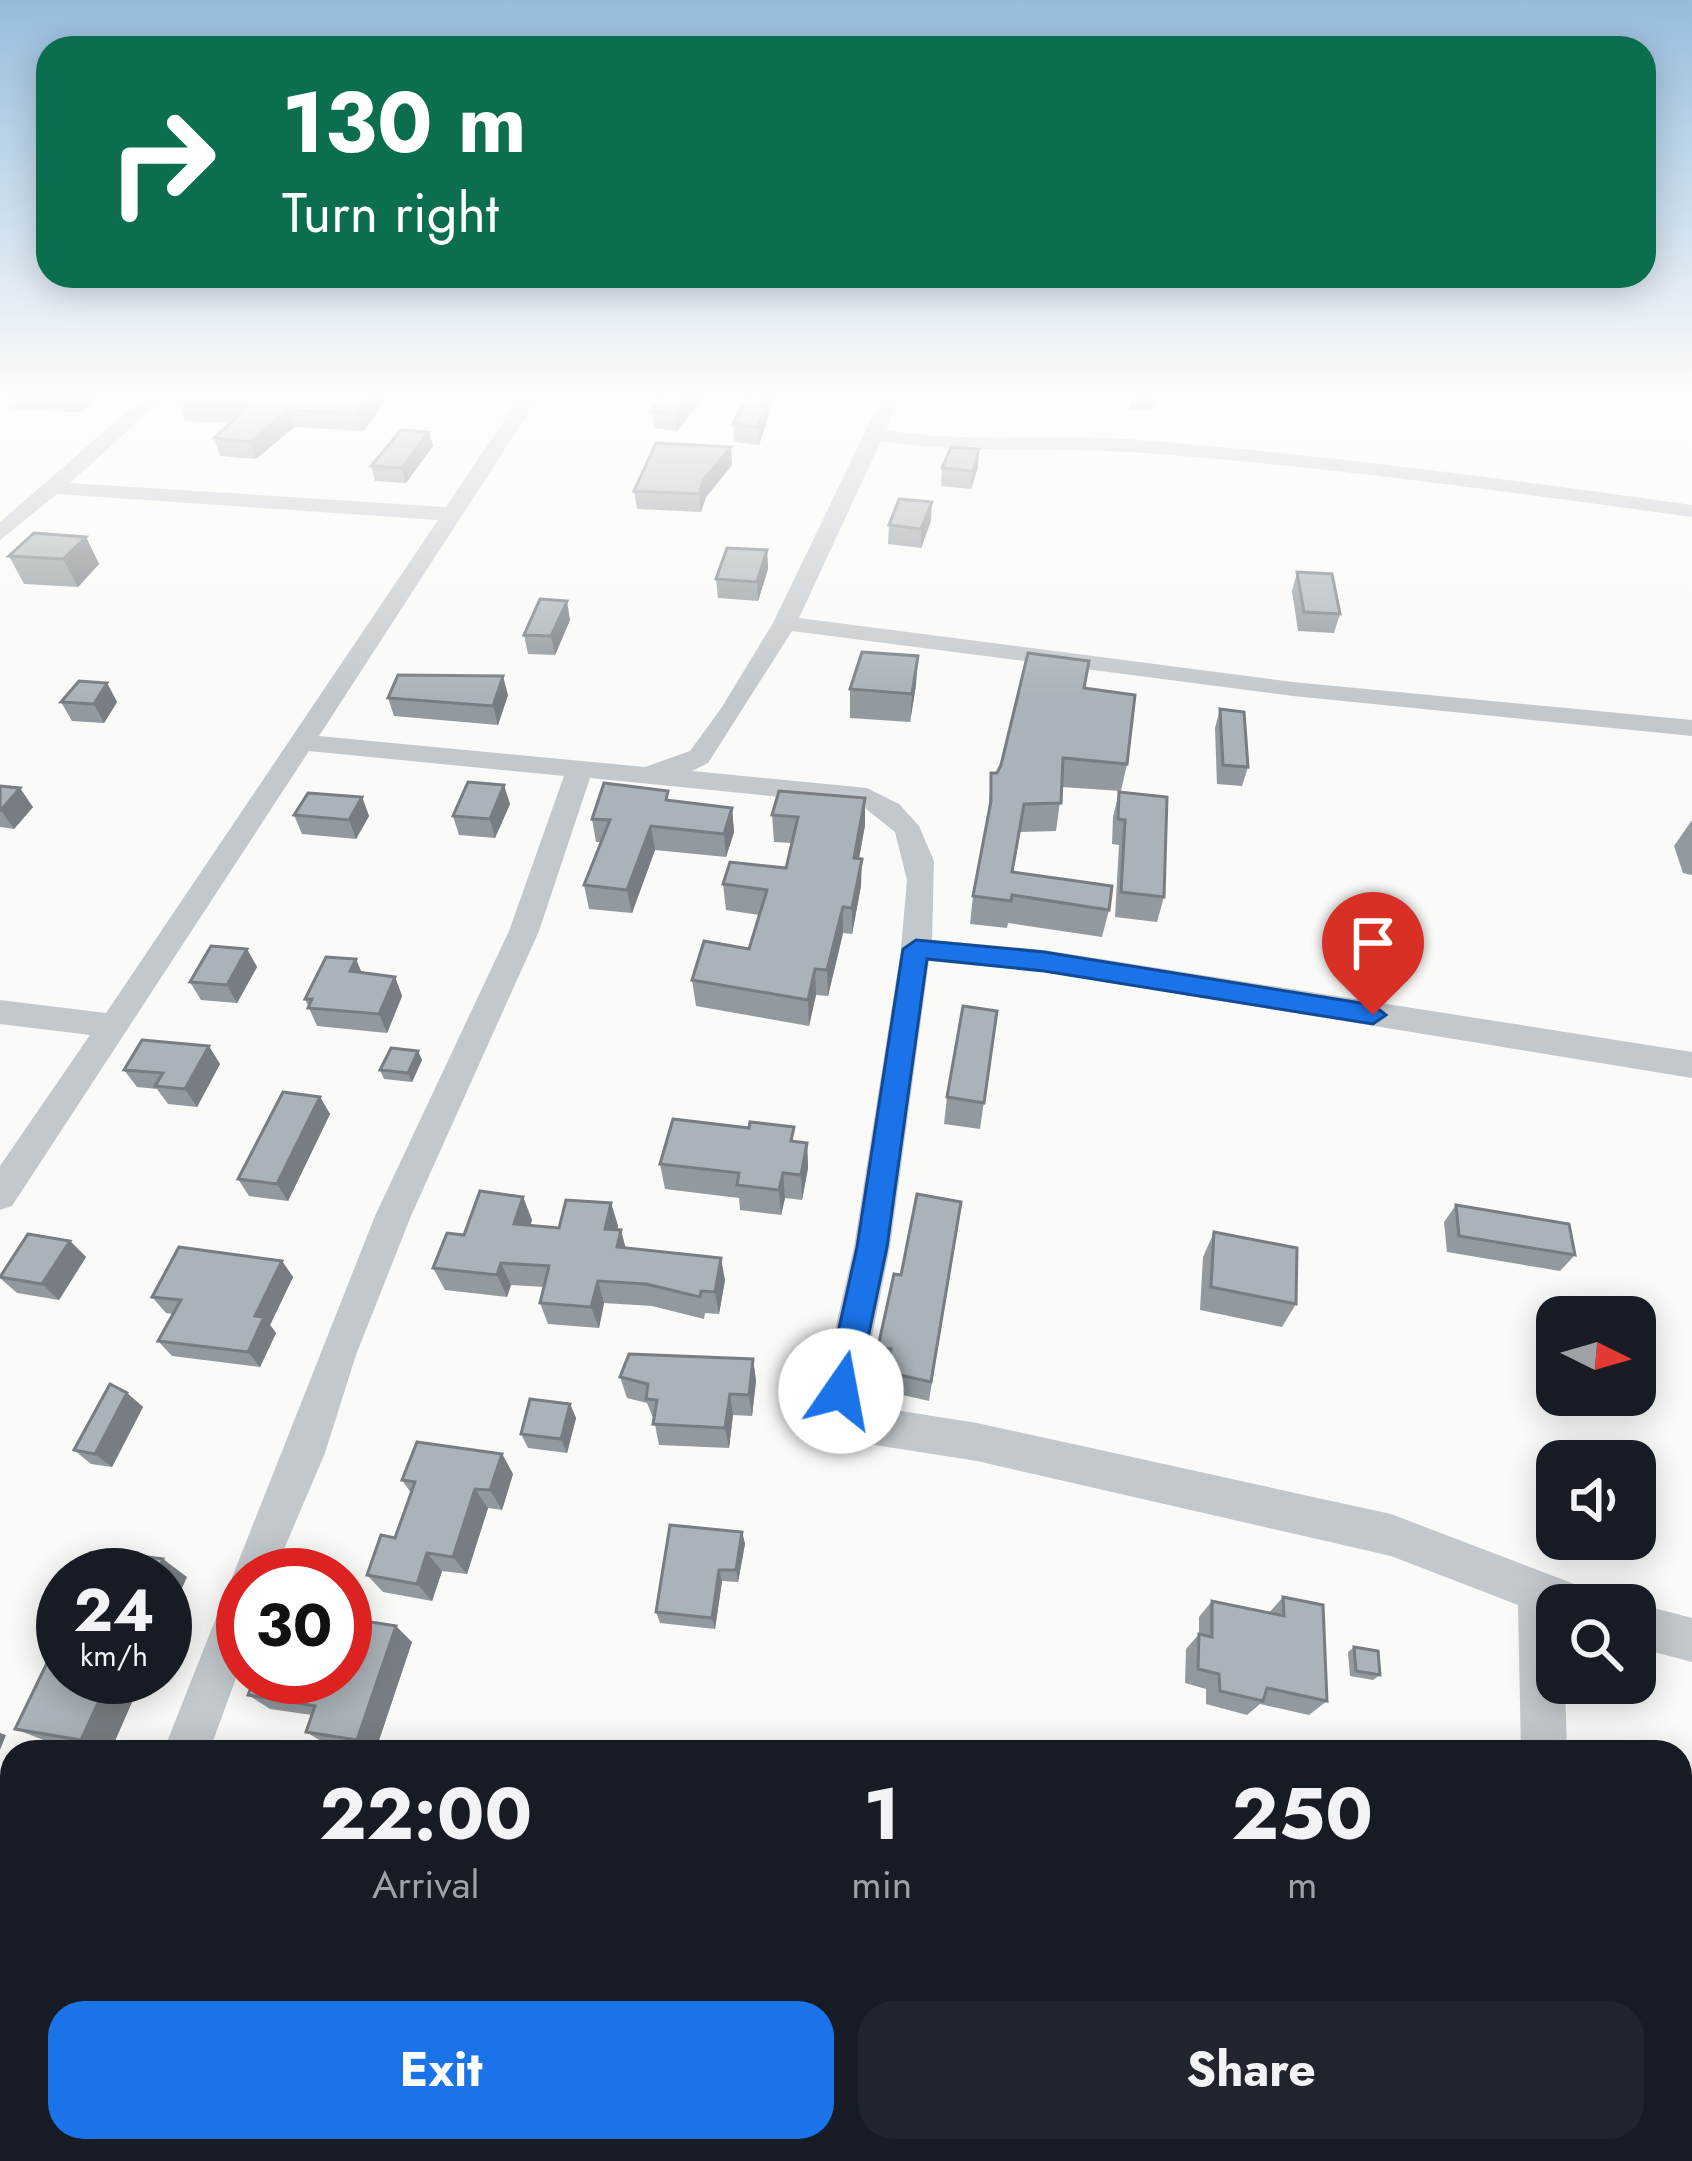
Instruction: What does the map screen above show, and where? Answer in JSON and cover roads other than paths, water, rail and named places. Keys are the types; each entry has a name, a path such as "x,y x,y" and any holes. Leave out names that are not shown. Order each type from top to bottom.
{"street":[{"path":"0,533 45,496"},
{"path":"84,496 452,514"},
{"path":"0,1195 464,496"},
{"path":"637,776 688,764 717,735 785,622 847,496"},
{"path":"1583,496 1692,511"},
{"path":"785,622 1293,689 1692,728"},
{"path":"302,742 510,759 579,771 831,790 867,797 893,810 918,843 922,883 872,1247 841,1391 848,1412 868,1425 977,1442 1390,1534 1536,1591"},
{"path":"263,1548 305,1453 337,1355 393,1216 524,931 579,771"},
{"path":"916,949 1044,962 1692,1065"},
{"path":"0,1012 114,1026"},
{"path":"1656,1631 1692,1640"},
{"path":"190,1740 216,1671"},
{"path":"1545,1740 1548,1704"}]}
